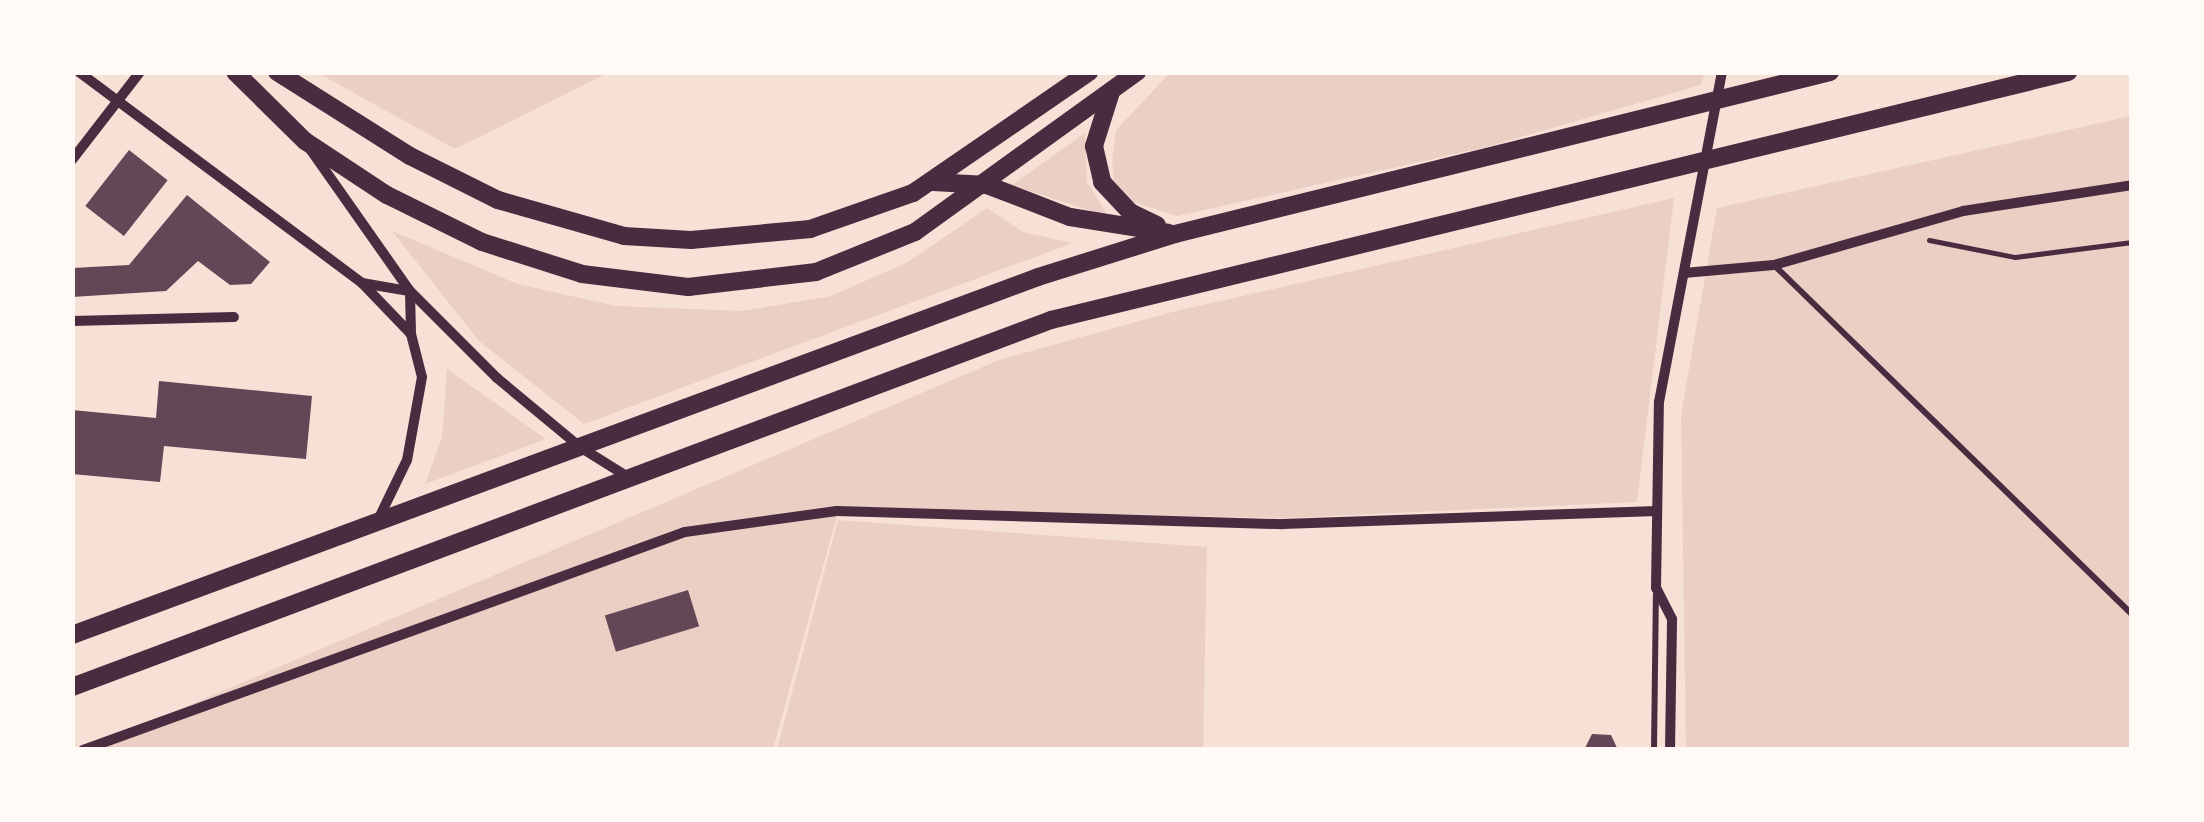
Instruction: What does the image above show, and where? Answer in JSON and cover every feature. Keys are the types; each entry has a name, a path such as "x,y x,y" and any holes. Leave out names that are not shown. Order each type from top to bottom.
{"main road":[{"path":"236,72 304,142 387,195 482,242 582,274 652,286 762,282 816,272 916,232 987,185 1137,72"},
{"path":"277,72 410,156 498,200 624,236 758,238 860,214 932,182 1089,72"},
{"path":"72,635 1038,277 1175,234 1830,72"},
{"path":"72,688 1051,320 2068,72"},
{"path":"1111,92 1094,146 1102,182 1130,212 1175,234"},
{"path":"932,182 987,185 1070,217 1175,234"}],"street":[{"path":"79,72 362,283 411,334"},
{"path":"72,160 140,72"},
{"path":"1670,750 1672,619 1656,588 1659,402 1722,72"},
{"path":"304,142 410,291 580,447 628,478"},
{"path":"1684,273 1774,265 1963,210 2132,185"},
{"path":"362,283 410,291"},
{"path":"377,522 407,460 422,377 411,334 410,291"},
{"path":"72,321 234,317"},
{"path":"83,750 685,532 837,511 1283,524 1657,511"}],"lane":[{"path":"1774,265 2132,614"},
{"path":"1654,750 1656,588"}],"path":[{"path":"1898,230 1965,252 2015,257 2132,242"}],"shaded area":[{"path":"318,73 608,73 455,149"},
{"path":"1170,73 1705,73 1701,85 1486,147 1177,216 1130,201 1114,181 1112,160 1116,130"},
{"path":"2131,116 2131,749 1686,750 1681,415 1717,208"},
{"path":"1085,133 1087,182 1109,217 1012,185"},
{"path":"1674,198 1637,502 1285,518 839,508 773,749 84,750 999,360 1172,312"},
{"path":"987,208 1023,232 1073,243 584,424 479,341 392,231 518,284 616,306 743,311 831,296 908,262"},
{"path":"447,369 546,439 425,484 442,437"},
{"path":"838,520 1207,547 1203,749 777,749"}],"building":[{"path":"129,150 168,180 124,236 85,206"},
{"path":"187,195 270,262 251,284 230,285 198,261 166,291 72,297 72,268 129,265"},
{"path":"159,381 312,396 306,459 164,446 160,482 72,474 72,410 156,418"},
{"path":"688,590 699,626 616,652 605,615"},
{"path":"1592,734 1611,735 1618,750 1584,750"}],"tram line":[{"path":"1316,72 1364,72"}]}
